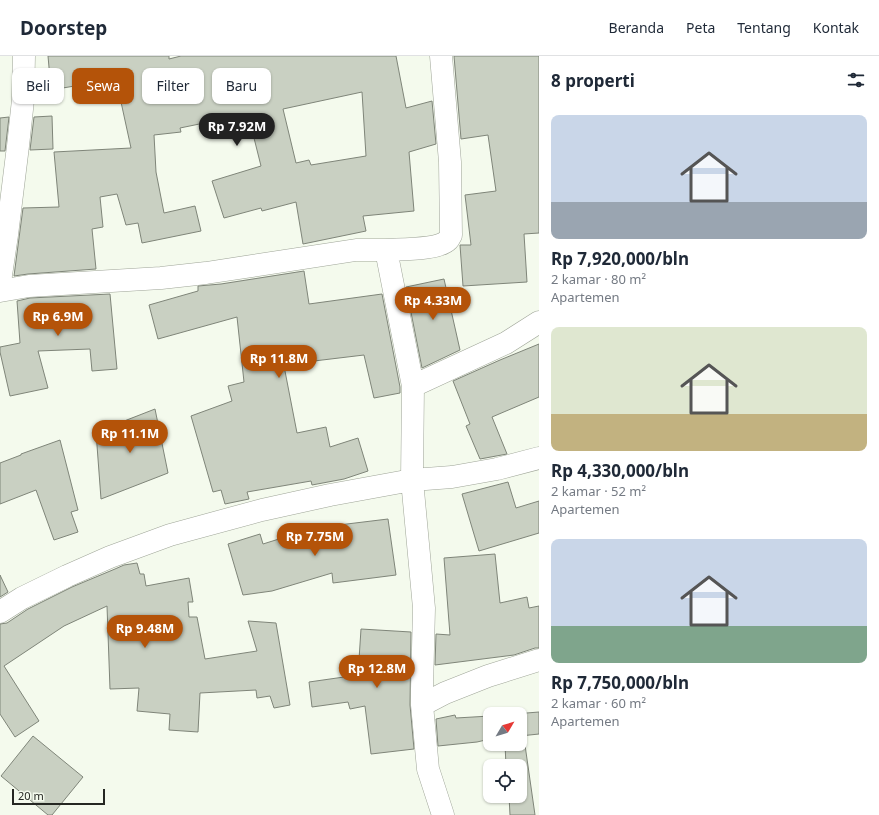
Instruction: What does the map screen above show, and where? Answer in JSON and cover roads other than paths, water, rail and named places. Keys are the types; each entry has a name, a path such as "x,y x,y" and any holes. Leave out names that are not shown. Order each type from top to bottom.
{"street":[{"path":"0,282 23,100 24,56"},
{"path":"0,291 29,286 161,278 206,273 356,250 422,248 439,245 448,241 451,235 450,162 440,56"},
{"path":"386,250 413,386 412,480 424,608 422,705 428,769 443,815"},
{"path":"413,386 506,343 539,322"},
{"path":"0,612 22,598 67,576 110,557 170,535 262,510 330,495 412,480 452,477 497,469 539,458"},
{"path":"422,705 444,693 466,684 539,660"}]}
